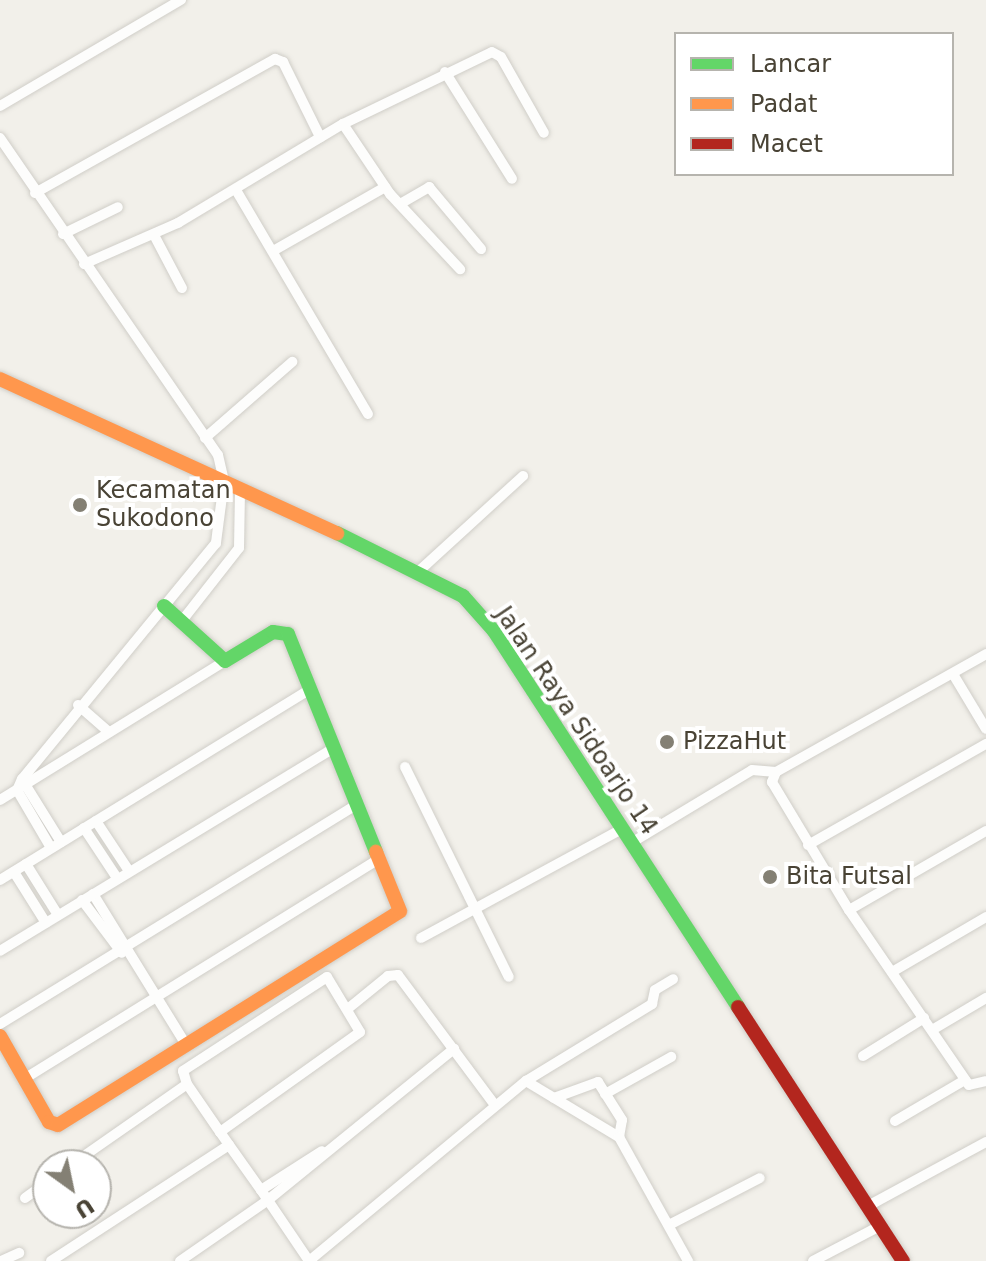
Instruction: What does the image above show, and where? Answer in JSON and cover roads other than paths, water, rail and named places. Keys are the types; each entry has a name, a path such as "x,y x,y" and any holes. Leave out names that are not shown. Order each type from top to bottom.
{"main road":[{"name":"Jalan Raya Sidoarjo 14","path":"0,379 419,571 463,596 494,631 903,1261"},
{"path":"0,1036 49,1122 58,1125 398,915 335,747 285,632 273,632 225,661 164,606"}],"street":[{"path":"0,106 181,0"},
{"path":"84,264 154,235 236,190 343,124 445,72 496,52 544,133"},
{"path":"35,193 275,59 283,62 320,137"},
{"path":"445,72 512,179"},
{"path":"343,124 385,187 460,269"},
{"path":"0,138 220,460 224,481 216,543 183,587 78,705 21,784"},
{"path":"273,251 385,187"},
{"path":"400,204 429,187 481,249"},
{"path":"236,190 368,414"},
{"path":"63,234 118,207"},
{"path":"154,235 182,288"},
{"path":"205,438 292,362"},
{"path":"419,571 523,476"},
{"path":"181,622 239,548 240,489"},
{"path":"216,543 239,548"},
{"path":"183,587 197,602"},
{"path":"631,843 752,770 776,772 986,654"},
{"path":"0,800 21,784 225,661"},
{"path":"953,674 986,729"},
{"path":"0,880 311,689"},
{"path":"78,705 109,732"},
{"path":"808,845 986,744"},
{"path":"0,951 335,747"},
{"path":"405,767 473,911 509,977"},
{"path":"776,772 772,782 849,910 965,1080 973,1087 986,1081"},
{"path":"21,784 56,845"},
{"path":"0,1024 124,951 357,804"},
{"path":"96,821 129,871"},
{"path":"84,828 117,878"},
{"path":"421,938 622,829"},
{"path":"849,910 986,831"},
{"path":"24,1079 379,859"},
{"path":"26,864 58,915"},
{"path":"14,872 46,923"},
{"path":"93,894 124,951 187,1046"},
{"path":"82,900 124,951"},
{"path":"892,972 986,917"},
{"path":"350,1007 388,976 398,975 495,1105"},
{"path":"220,1132 357,1035 361,1026 329,978 321,978 183,1071 187,1084 220,1132 229,1145 268,1200 309,1261 495,1105 526,1081 652,1004 655,990 673,979"},
{"path":"932,1030 986,998"},
{"path":"863,1056 924,1018"},
{"path":"180,1261 268,1200 454,1049"},
{"path":"605,1094 671,1057"},
{"path":"895,1121 965,1080"},
{"path":"526,1081 619,1137 688,1261"},
{"path":"554,1098 595,1081 622,1120 619,1137"},
{"path":"94,1149 187,1084"},
{"path":"261,1190 342,1140"},
{"path":"868,1206 986,1142"},
{"path":"51,1261 229,1145"},
{"path":"669,1225 760,1178"},
{"path":"25,1198 32,1193"},
{"path":"813,1261 880,1226"},
{"path":"1,1261 19,1253"}],"place":[{"name":"Kecamatan Sukodono","path":"80,505"},
{"name":"PizzaHut","path":"667,742"},
{"name":"Bita Futsal","path":"770,877"}]}
